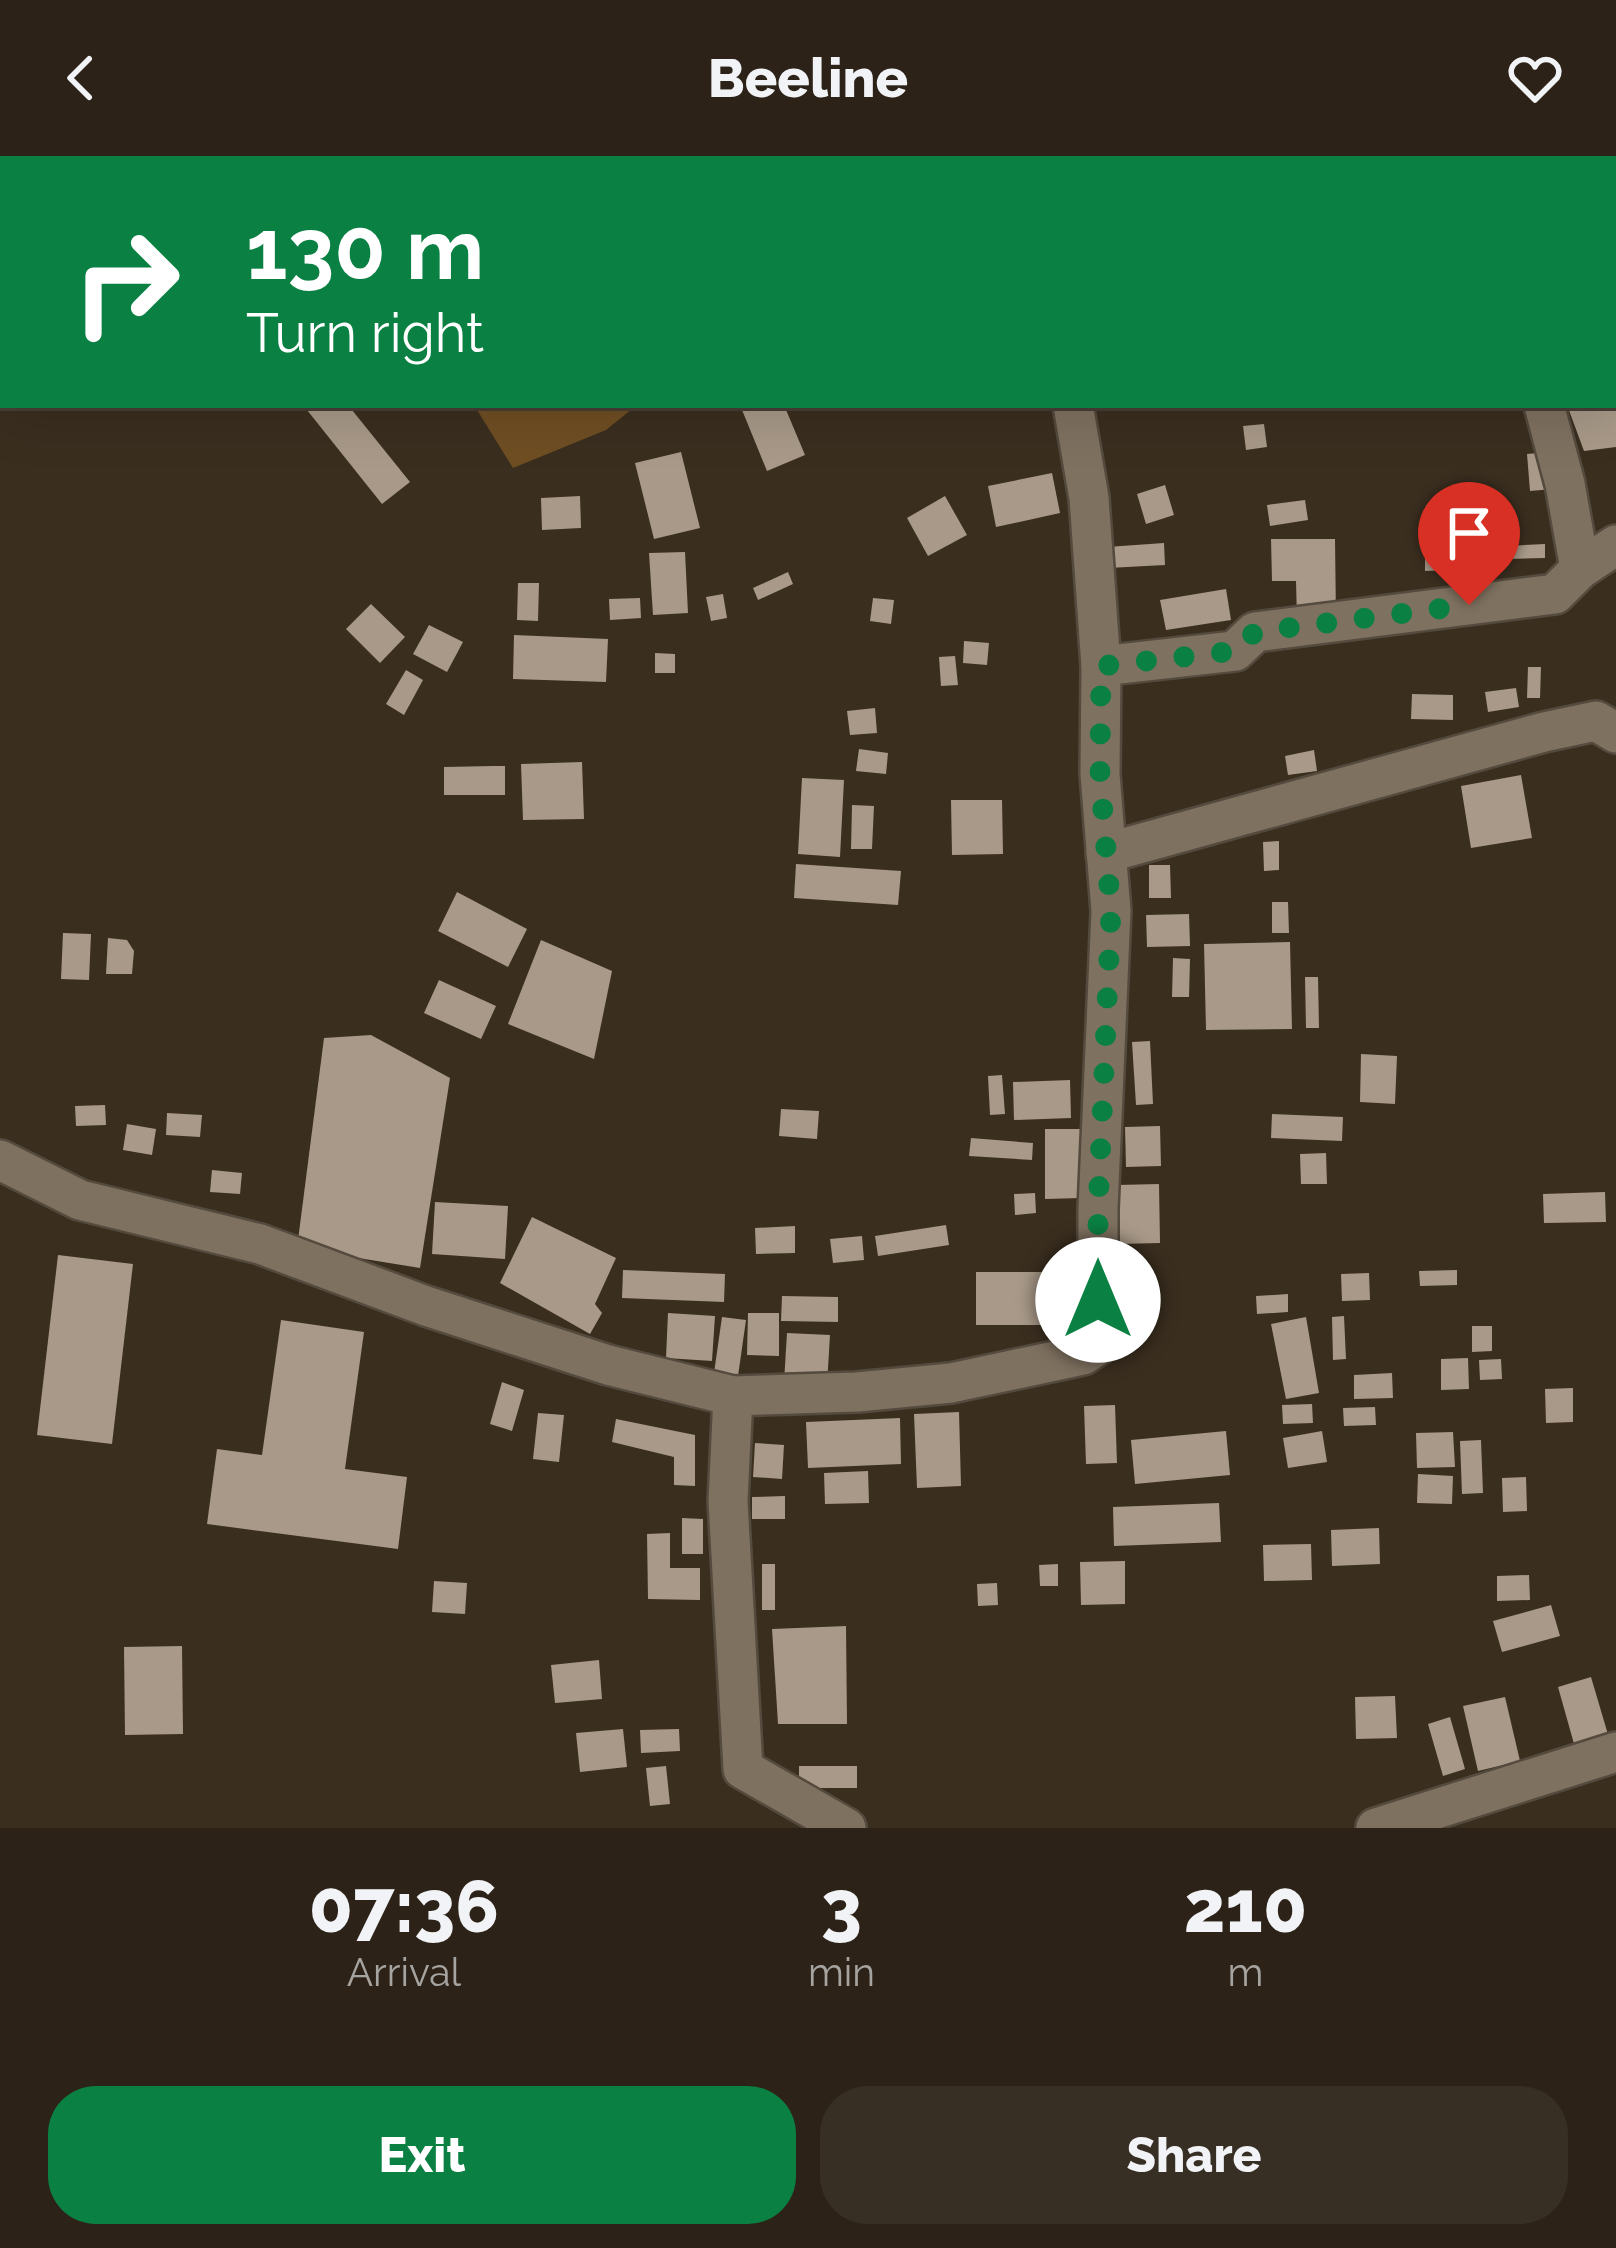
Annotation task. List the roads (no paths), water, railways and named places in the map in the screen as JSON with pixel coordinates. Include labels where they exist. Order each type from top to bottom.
[{"type":"street","points":[[0,1160],[80,1200],[260,1244],[426,1306],[608,1365],[733,1396],[951,1383],[1082,1355],[1098,1345],[1098,1209],[1111,911],[1100,774],[1101,666],[1089,498],[1074,408]]},
{"type":"street","points":[[1545,408],[1580,568]]},
{"type":"street","points":[[1101,666],[1235,651],[1255,632],[1555,594],[1580,568],[1616,545]]},
{"type":"street","points":[[1106,853],[1544,732],[1596,721],[1616,734]]},
{"type":"street","points":[[733,1396],[728,1501],[743,1769],[846,1828]]},
{"type":"street","points":[[1376,1828],[1616,1751]]}]
